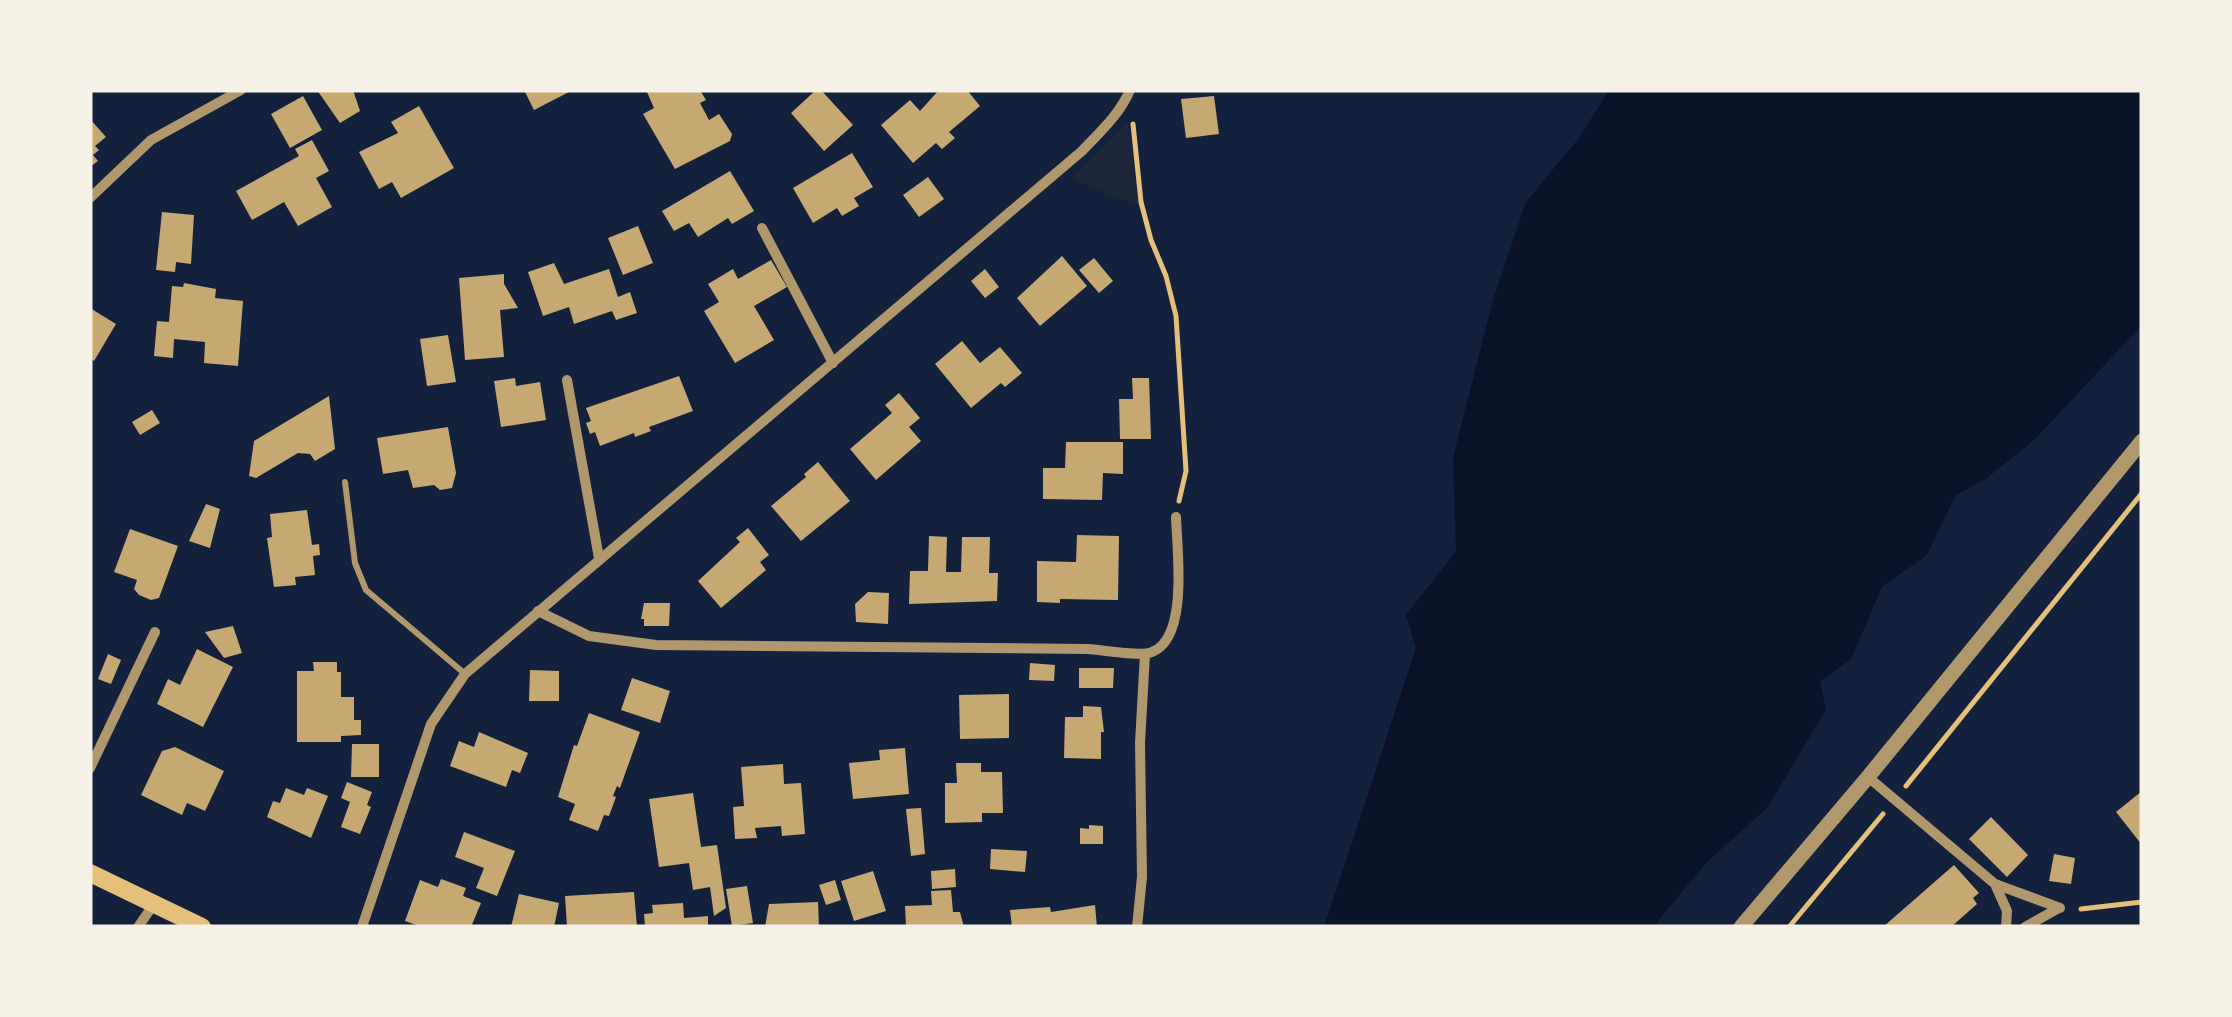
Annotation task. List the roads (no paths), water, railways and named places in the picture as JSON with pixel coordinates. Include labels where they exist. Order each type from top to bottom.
[{"type":"main road","points":[[90,873],[202,927]]},
{"type":"street","points":[[90,198],[151,140],[241,90]]},
{"type":"street","points":[[362,927],[431,724],[465,674],[1082,151],[1125,102],[1130,90]]},
{"type":"street","points":[[762,228],[832,363]]},
{"type":"street","points":[[567,380],[599,558]]},
{"type":"street","points":[[1741,927],[2142,440]]},
{"type":"street","points":[[538,611],[589,636],[656,646],[1088,649],[1145,654],[1155,652],[1174,628],[1178,573],[1176,517]]},
{"type":"street","points":[[90,768],[155,632]]},
{"type":"street","points":[[1137,927],[1142,876],[1140,743],[1145,654]]},
{"type":"street","points":[[1868,777],[1995,884],[2060,908],[2025,927]]},
{"type":"street","points":[[1995,884],[2008,911],[2006,927]]},
{"type":"street","points":[[138,927],[154,904]]},
{"type":"lane","points":[[345,482],[354,563],[366,590],[465,674]]}]
